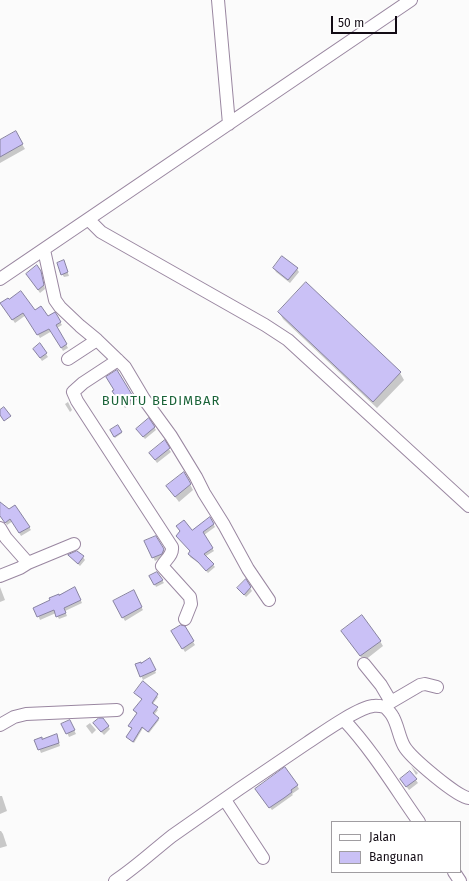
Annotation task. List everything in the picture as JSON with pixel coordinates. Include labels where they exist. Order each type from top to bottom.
[{"type":"street","points":[[218,0],[234,120]]},
{"type":"street","points":[[1,275],[44,250],[89,220],[411,0]]},
{"type":"street","points":[[89,220],[101,232],[265,324],[288,340],[469,506]]},
{"type":"street","points":[[44,250],[55,300],[64,312],[97,340],[125,368],[144,399],[171,436],[224,525],[248,569],[269,600]]},
{"type":"street","points":[[68,359],[97,340]]},
{"type":"street","points":[[118,360],[83,383],[73,392],[77,401],[172,547],[173,551],[162,566],[190,597],[191,604],[185,619]]},
{"type":"street","points":[[0,528],[6,538],[28,563]]},
{"type":"street","points":[[0,576],[74,544]]},
{"type":"street","points":[[364,664],[381,685],[405,748],[448,786],[460,795],[469,798]]},
{"type":"street","points":[[115,881],[132,876],[143,858],[270,767],[344,720],[373,706],[388,704],[420,685],[430,684],[437,687]]},
{"type":"street","points":[[0,725],[14,717],[26,714],[117,710]]},
{"type":"street","points":[[344,720],[381,766],[418,821]]},
{"type":"street","points":[[225,800],[263,858]]},
{"type":"building","points":[[16,131],[23,144],[0,157],[0,140]]},
{"type":"building","points":[[282,256],[298,268],[288,280],[273,268]]},
{"type":"building","points":[[64,260],[68,272],[61,275],[57,263]]},
{"type":"building","points":[[37,265],[41,271],[44,285],[38,290],[26,274]]},
{"type":"building","points":[[306,282],[401,372],[373,402],[278,312]]},
{"type":"building","points":[[21,291],[35,310],[41,306],[48,316],[55,312],[61,322],[56,325],[67,344],[61,348],[49,329],[37,335],[23,313],[12,320],[0,303]]},
{"type":"building","points":[[40,343],[47,353],[40,358],[33,349]]},
{"type":"building","points":[[117,370],[134,398],[122,406],[112,391],[114,390],[106,377]]},
{"type":"building","points":[[4,407],[11,416],[4,421],[0,415],[0,410]]},
{"type":"building","points":[[149,418],[155,427],[143,437],[136,429]]},
{"type":"building","points":[[118,425],[122,432],[114,437],[110,430]]},
{"type":"building","points":[[165,440],[170,448],[155,460],[149,453]]},
{"type":"building","points":[[184,472],[191,484],[175,497],[166,486]]},
{"type":"building","points":[[0,502],[9,509],[15,505],[30,527],[19,533],[10,519],[5,523],[0,516]]},
{"type":"building","points":[[210,517],[214,524],[203,532],[213,548],[204,554],[214,564],[206,571],[188,554],[190,551],[176,536],[180,531],[176,526],[184,520],[192,530]]},
{"type":"building","points":[[156,536],[164,549],[162,554],[152,558],[144,541]]},
{"type":"building","points":[[77,551],[84,556],[78,564],[68,555]]},
{"type":"building","points":[[157,572],[163,580],[154,585],[149,576]]},
{"type":"building","points":[[246,579],[251,587],[244,595],[237,588]]},
{"type":"building","points":[[75,587],[81,600],[64,608],[66,613],[56,617],[54,610],[37,617],[33,608],[50,600],[49,598]]},
{"type":"building","points":[[134,590],[142,607],[122,618],[113,601]]},
{"type":"building","points":[[362,615],[381,641],[360,656],[341,631]]},
{"type":"building","points":[[181,625],[185,626],[194,641],[182,649],[171,631]]},
{"type":"building","points":[[150,658],[156,670],[140,677],[135,664],[141,663]]},
{"type":"building","points":[[143,681],[158,694],[152,703],[158,707],[153,713],[159,718],[148,732],[142,727],[133,742],[126,737],[132,728],[128,726],[137,713],[133,710],[142,699],[134,693]]},
{"type":"building","points":[[99,718],[103,718],[109,726],[101,732],[93,723]]},
{"type":"building","points":[[70,720],[75,730],[66,734],[61,724]]},
{"type":"building","points":[[57,734],[59,743],[38,750],[34,740]]},
{"type":"building","points":[[285,767],[298,785],[291,790],[292,792],[269,808],[255,789]]},
{"type":"building","points":[[410,771],[417,779],[406,787],[400,779]]},
{"type":"district","name":"BUNTU BEDIMBAR","points":[[161,401]]}]
